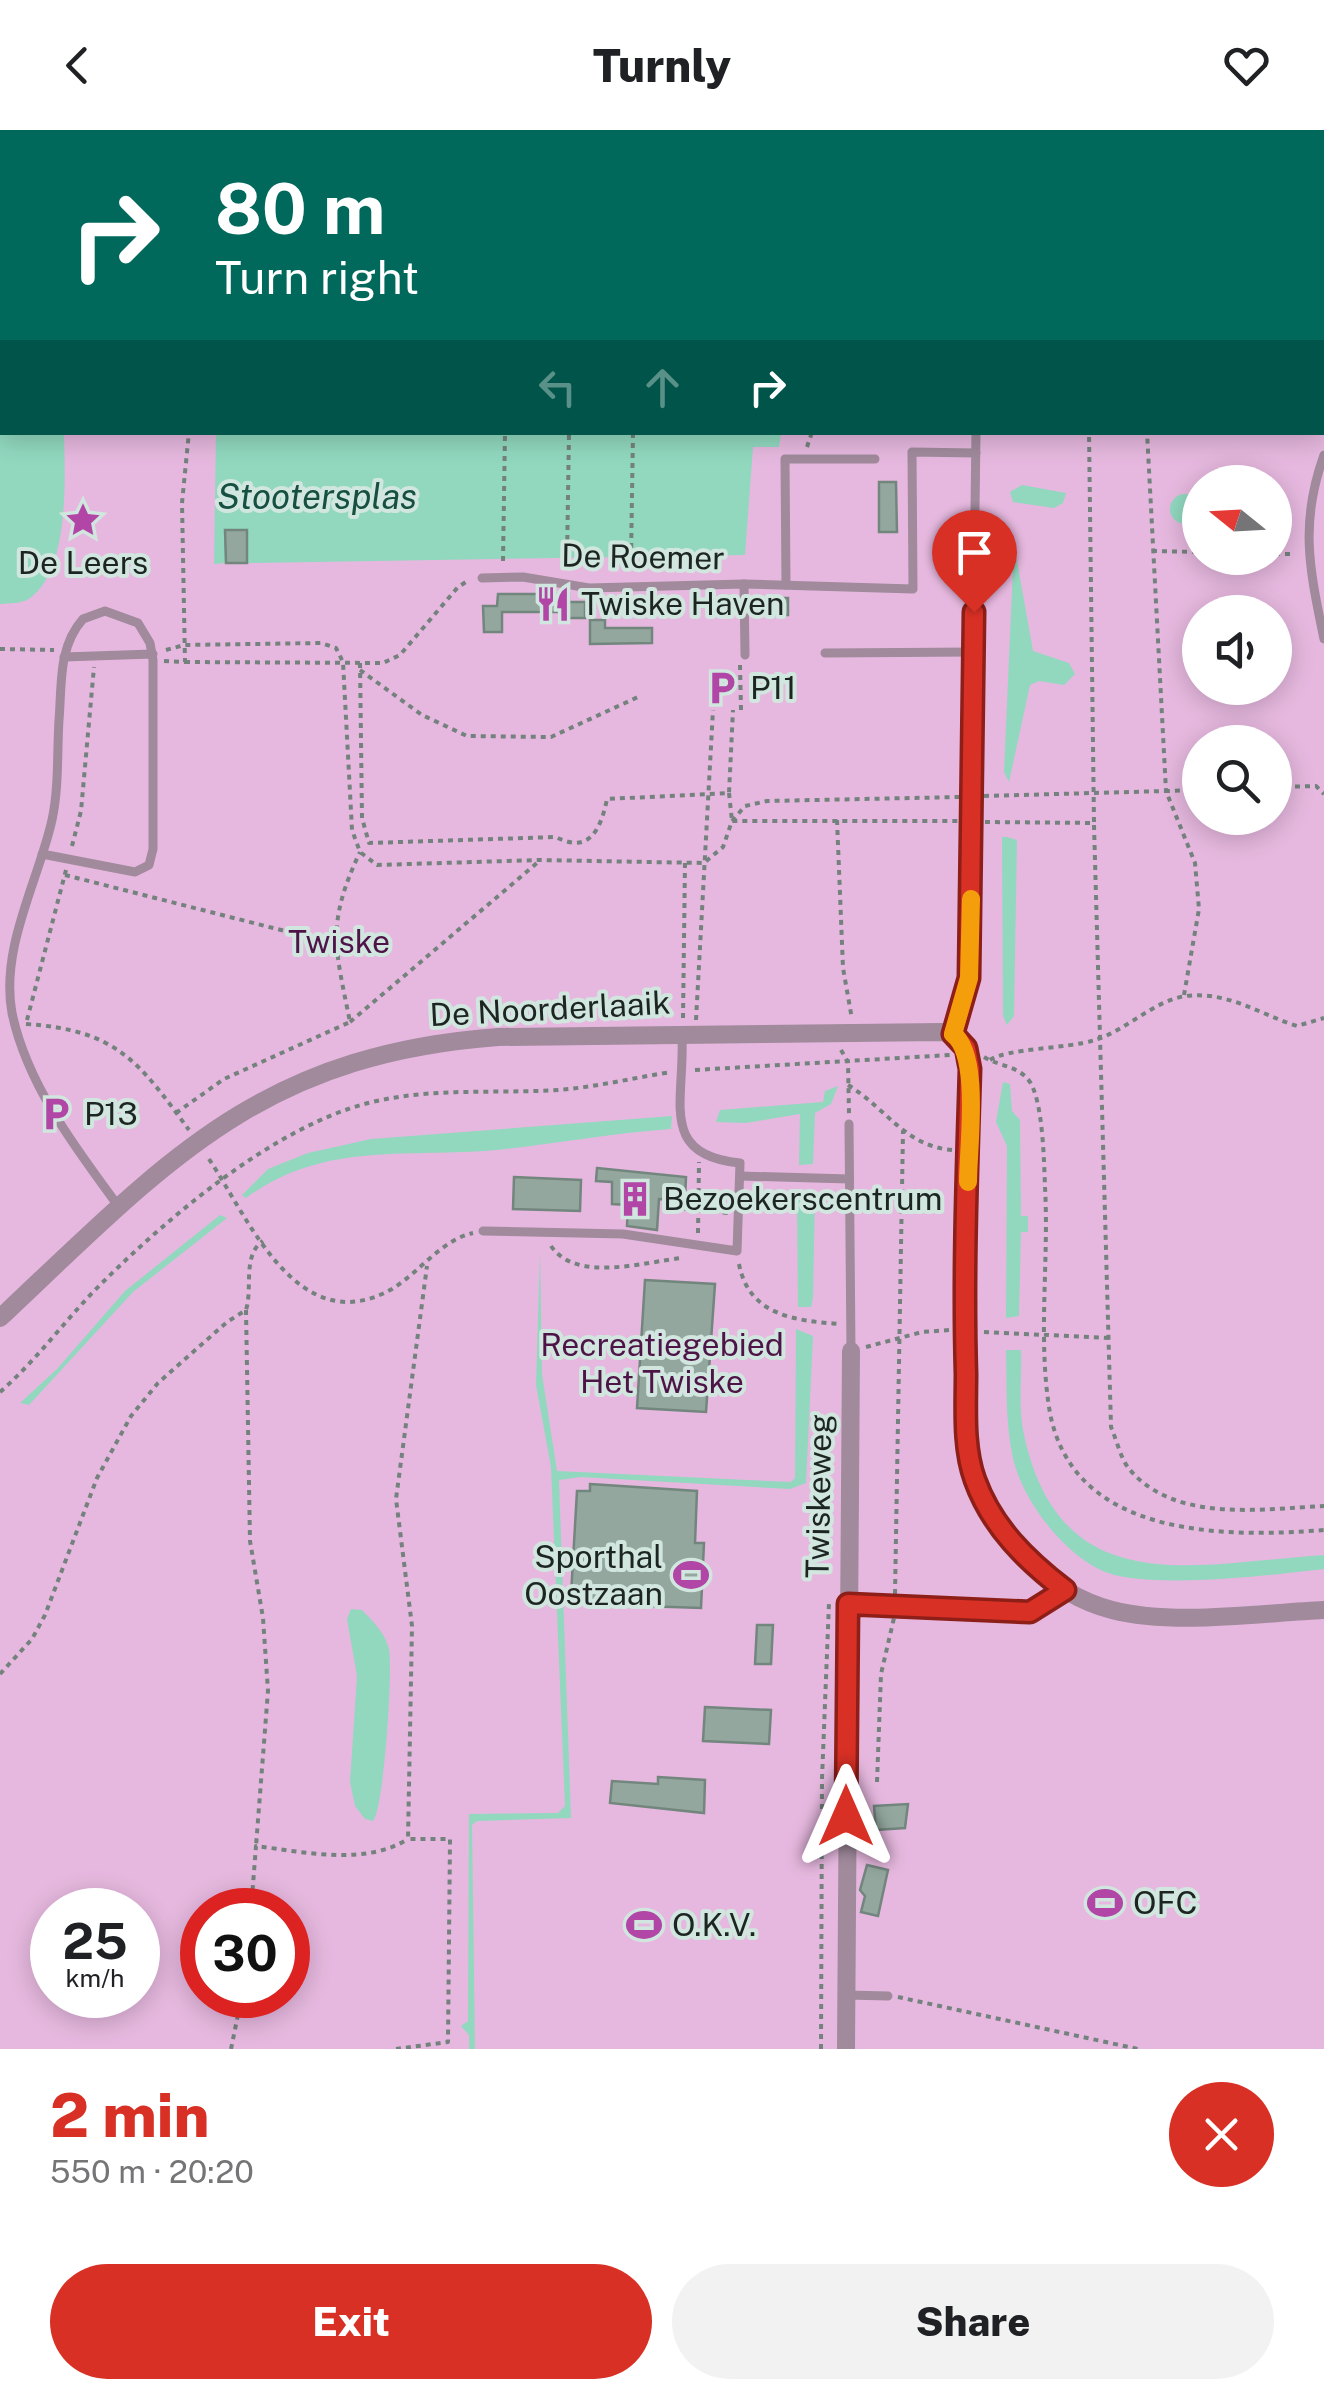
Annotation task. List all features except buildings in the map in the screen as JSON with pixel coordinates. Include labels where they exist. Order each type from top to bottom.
[{"type":"street","name":"De Noorderlaaik","points":[[0,1318],[162,1168],[250,1105],[364,1056],[482,1038],[928,1029],[953,1034]]},
{"type":"street","points":[[953,1034],[966,1048],[968,1057],[964,1331],[968,1451],[973,1476],[996,1524],[1019,1551],[1065,1590],[1095,1605],[1148,1616],[1324,1610]]},
{"type":"street","name":"Twiskeweg","points":[[846,2049],[838,1604],[851,1351]]},
{"type":"lane","points":[[953,1034],[969,978],[976,435]]},
{"type":"lane","name":"De Roemer","points":[[482,578],[523,577],[589,588],[744,584],[913,589],[912,452],[976,452]]},
{"type":"lane","points":[[1324,455],[1308,525],[1306,554],[1324,639]]},
{"type":"lane","points":[[786,585],[786,459],[874,459]]},
{"type":"lane","name":"De Roemer","points":[[742,655],[744,584]]},
{"type":"lane","points":[[42,854],[135,872],[149,865],[153,849],[153,657],[138,623],[104,611],[83,619],[64,654],[53,816],[42,854],[8,977],[13,1015],[71,1142],[119,1207]]},
{"type":"lane","points":[[825,653],[974,652]]},
{"type":"lane","points":[[64,654],[153,657]]},
{"type":"lane","points":[[483,1231],[590,1232],[699,1243],[737,1252],[740,1163],[699,1156],[690,1148],[683,1128],[683,1070],[689,1033]]},
{"type":"lane","name":"Twiskeweg","points":[[849,1124],[851,1351]]},
{"type":"lane","points":[[740,1176],[850,1179]]},
{"type":"lane","points":[[838,1604],[1030,1612],[1065,1590]]},
{"type":"lane","points":[[846,1995],[888,1996]]},
{"type":"path","points":[[185,662],[182,503],[189,435]]},
{"type":"path","points":[[503,561],[504,435]]},
{"type":"path","points":[[567,560],[569,435]]},
{"type":"path","points":[[631,558],[634,435]]},
{"type":"path","points":[[1088,435],[1097,794],[1094,823],[1112,1427],[1127,1468],[1153,1492],[1180,1503],[1244,1510],[1324,1506]]},
{"type":"path","points":[[1148,435],[1166,790],[1195,864],[1198,909],[1184,996]]},
{"type":"path","points":[[1152,551],[1182,552]]},
{"type":"path","points":[[153,657],[185,662],[384,663],[400,655],[458,587],[482,578]]},
{"type":"path","points":[[153,657],[184,644],[321,643],[336,648],[343,662],[350,812],[360,852],[377,865],[540,860],[704,863],[722,847],[732,821],[745,806],[767,801],[1182,790]]},
{"type":"path","points":[[0,649],[64,654]]},
{"type":"path","points":[[741,710],[742,655]]},
{"type":"path","points":[[95,656],[81,811],[21,1030],[65,1028],[114,1046],[143,1067],[176,1112],[224,1079],[350,1022],[540,860]]},
{"type":"path","points":[[360,662],[362,818],[369,843],[556,837],[576,845],[589,841],[601,826],[606,799],[729,793]]},
{"type":"path","points":[[360,670],[422,715],[467,736],[551,737],[638,698]]},
{"type":"path","points":[[689,1033],[714,710]]},
{"type":"path","points":[[732,821],[729,793],[733,710]]},
{"type":"path","points":[[1292,787],[1316,786],[1324,794]]},
{"type":"path","points":[[838,820],[843,968],[854,1030],[843,1051],[848,1062],[849,1124]]},
{"type":"path","points":[[732,821],[1094,823]]},
{"type":"path","points":[[350,1022],[334,943],[338,899],[360,852]]},
{"type":"path","points":[[685,862],[689,1033]]},
{"type":"path","points":[[65,875],[334,943]]},
{"type":"path","points":[[989,1061],[1003,1052],[1058,1050],[1100,1039],[1184,996],[1242,1001],[1297,1026],[1324,1018]]},
{"type":"path","points":[[0,1392],[28,1367],[104,1281],[224,1181],[275,1144],[366,1104],[456,1090],[560,1090],[683,1070],[917,1056],[968,1057],[1020,1071],[1033,1089],[1044,1154],[1045,1371],[1050,1412],[1059,1442],[1078,1471],[1112,1502],[1161,1524],[1221,1532],[1324,1530]]},
{"type":"path","points":[[848,1085],[879,1104],[903,1131],[932,1148],[968,1152]]},
{"type":"path","points":[[877,1782],[881,1674],[895,1605],[903,1131]]},
{"type":"path","points":[[540,1241],[551,1246],[560,1260],[584,1267],[689,1257],[699,1243],[699,1156]]},
{"type":"path","points":[[224,1181],[293,1284],[312,1295],[368,1299],[426,1266],[448,1242],[483,1231]]},
{"type":"path","points":[[663,1206],[739,1214]]},
{"type":"path","points":[[253,1888],[268,1692],[263,1618],[250,1541],[246,1310],[251,1296],[250,1259],[254,1247],[262,1241]]},
{"type":"path","points":[[737,1252],[751,1296],[767,1309],[805,1321],[850,1324]]},
{"type":"path","points":[[408,1839],[412,1626],[396,1499],[426,1266]]},
{"type":"path","points":[[0,1674],[32,1639],[45,1615],[98,1478],[131,1416],[158,1383],[246,1310]]},
{"type":"path","name":"Twiskeweg","points":[[821,2049],[822,1779],[838,1604]]},
{"type":"path","points":[[256,1846],[327,1854],[389,1850],[408,1839],[450,1839],[448,2042],[396,2049]]},
{"type":"path","points":[[888,1996],[1138,2049]]},
{"type":"path","points":[[231,2049],[237,2018]]},
{"type":"green space","name":"Twiske","points":[[0,435],[1324,435],[1324,2049],[0,2049]]},
{"type":"water","points":[[0,435],[64,435],[62,521],[52,566],[43,585],[30,598],[0,604]]},
{"type":"water","name":"Stootersplas","points":[[216,435],[781,435],[779,447],[753,447],[745,555],[247,563],[247,530],[226,530],[226,563],[214,564]]},
{"type":"water","points":[[1022,485],[1066,493],[1063,503],[1054,508],[1013,502],[1010,492]]},
{"type":"water","points":[[1182,494],[1182,524],[1174,520],[1170,509]]},
{"type":"water","points":[[1014,544],[1033,651],[1069,663],[1075,674],[1064,685],[1039,681],[1030,685],[1009,782],[1004,772]]},
{"type":"water","points":[[1002,837],[1017,840],[1014,1016],[1007,1025],[1003,1016]]},
{"type":"water","points":[[1003,1082],[1010,1084],[1012,1111],[1020,1120],[1021,1216],[1028,1216],[1028,1232],[1021,1232],[1019,1316],[1006,1318],[1007,1146],[996,1122]]},
{"type":"water","points":[[838,1086],[831,1104],[815,1113],[813,1164],[799,1165],[800,1114],[746,1123],[716,1122],[720,1110],[823,1102],[825,1091]]},
{"type":"water","points":[[672,1116],[671,1129],[496,1150],[336,1160],[275,1180],[246,1198],[242,1195],[268,1169],[308,1153],[371,1139]]},
{"type":"water","points":[[815,1193],[813,1298],[811,1307],[798,1307],[797,1194]]},
{"type":"water","points":[[220,1215],[227,1218],[133,1292],[29,1405],[20,1403],[57,1369],[125,1291]]},
{"type":"water","points":[[540,1251],[542,1374],[557,1471],[791,1482],[795,1478],[796,1329],[813,1336],[806,1483],[790,1489],[581,1477],[559,1480],[571,1818],[477,1821],[472,1825],[475,2049],[469,2049],[469,2035],[461,2026],[468,2021],[469,1814],[558,1813],[565,1806],[551,1467],[536,1385]]},
{"type":"water","points":[[1006,1350],[1021,1350],[1022,1425],[1042,1489],[1068,1526],[1100,1549],[1138,1561],[1181,1565],[1324,1555],[1324,1569],[1155,1580],[1108,1573],[1077,1555],[1048,1526],[1018,1474],[1009,1431]]},
{"type":"water","points":[[351,1609],[362,1610],[370,1618],[389,1649],[387,1738],[381,1792],[373,1821],[365,1819],[355,1806],[350,1782],[357,1676],[347,1619]]},
{"type":"slow traffic","points":[[968,1182],[970,1069],[966,1048],[953,1034],[967,994],[971,899]]},
{"type":"place","name":"De Leers","points":[[83,520]]},
{"type":"place","name":"Twiske Haven","points":[[553,604]]},
{"type":"place","name":"P11","points":[[722,688]]},
{"type":"place","name":"P13","points":[[56,1114]]},
{"type":"place","name":"Bezoekerscentrum","points":[[635,1199]]},
{"type":"place","name":"Sporthal Oostzaan","points":[[691,1575]]},
{"type":"place","name":"OFC","points":[[1105,1903]]},
{"type":"place","name":"O.K.V.","points":[[644,1925]]},
{"type":"route","points":[[846,1816],[848,1604],[1030,1612],[1044,1608],[1065,1590],[1019,1551],[996,1524],[973,1476],[968,1451],[964,1331],[970,1069],[966,1048],[953,1034],[969,978],[974,612]]},
{"type":"park label","name":"Recreatiegebied Het Twiske","points":[[662,1364]]}]
